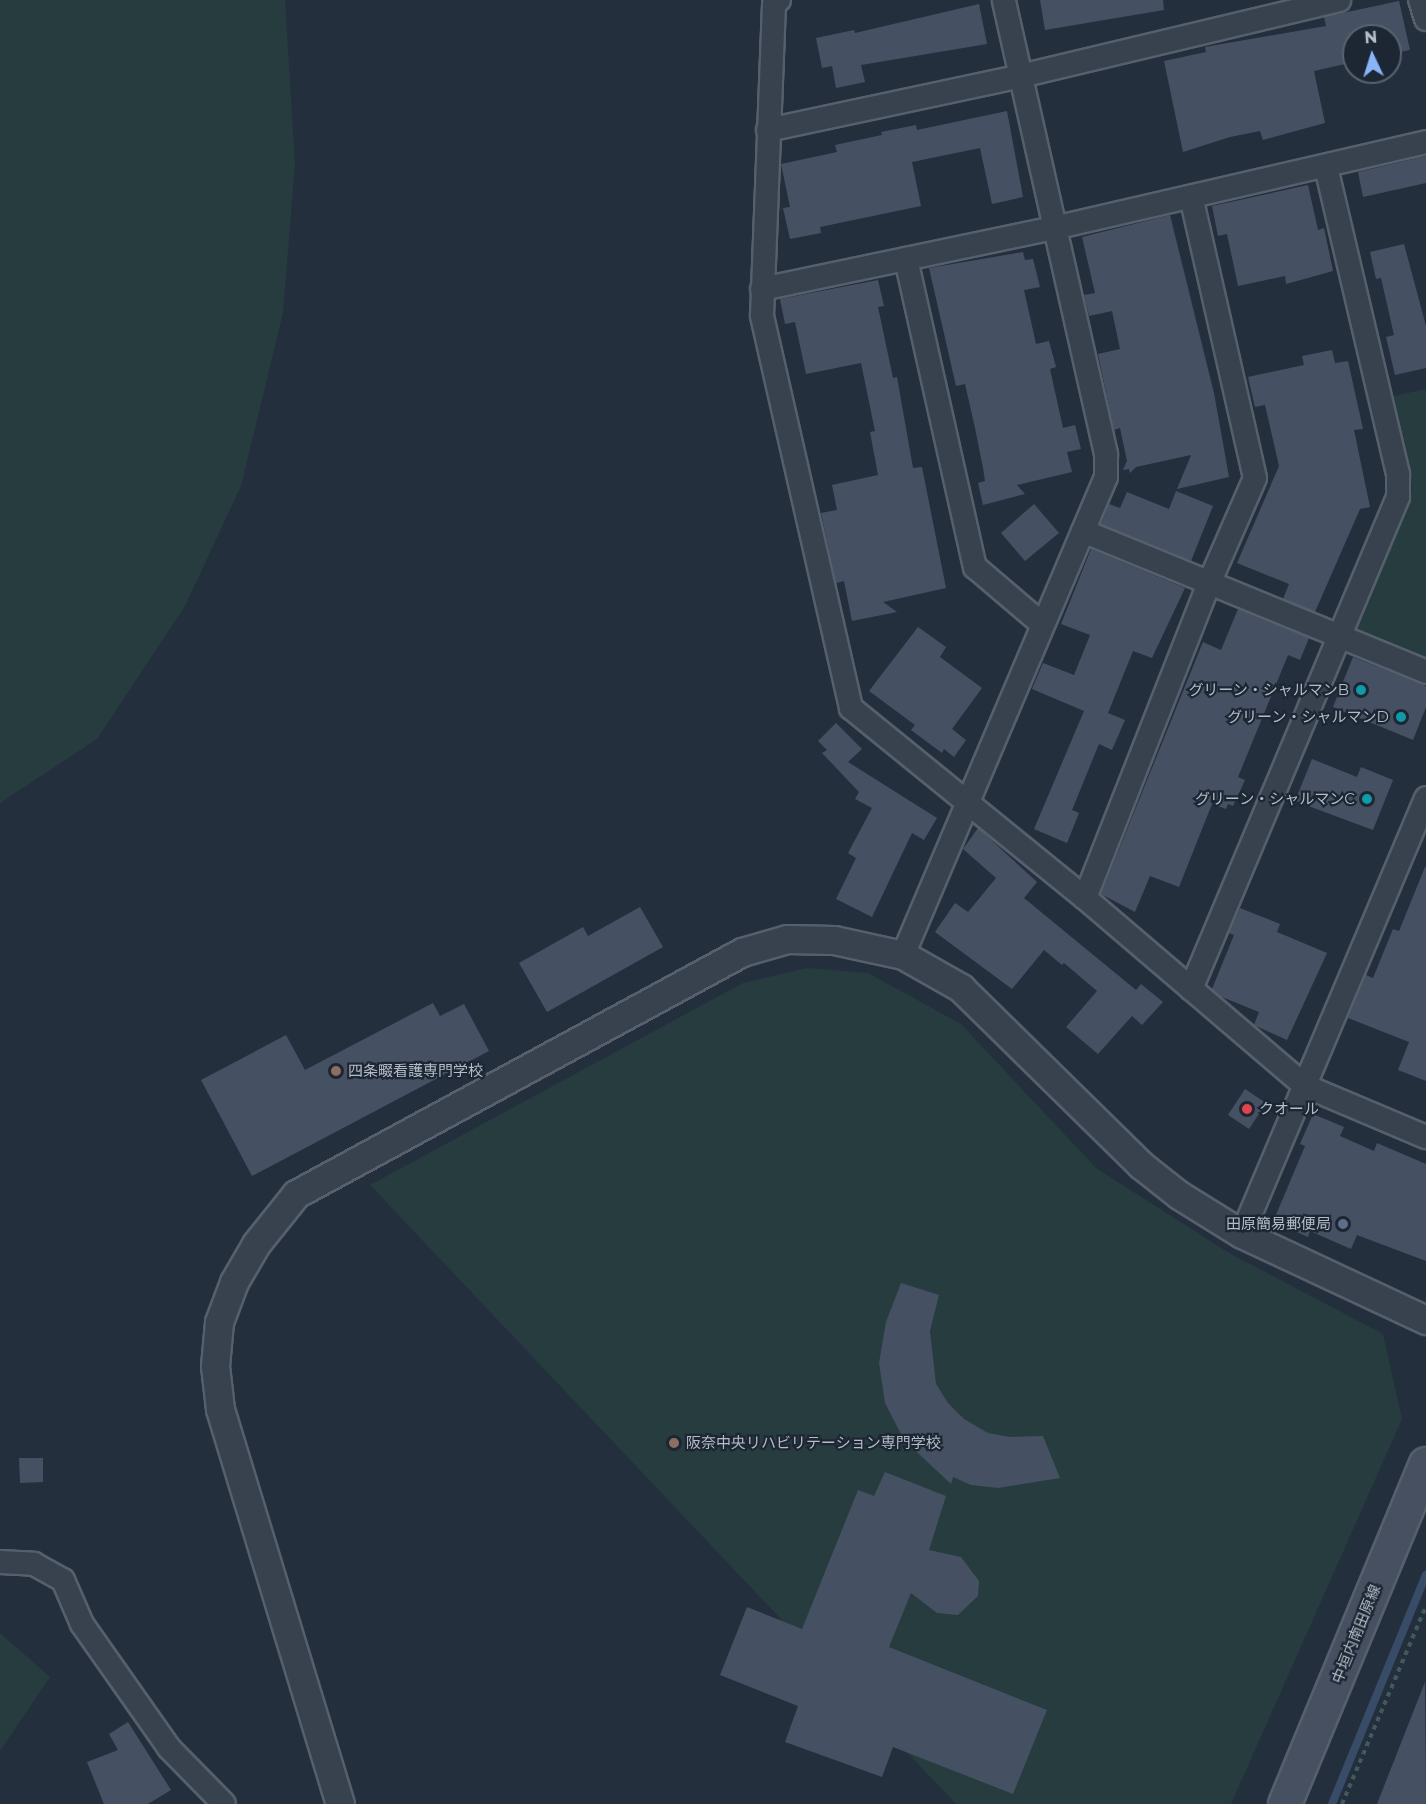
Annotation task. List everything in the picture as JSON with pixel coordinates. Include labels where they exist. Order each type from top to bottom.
[{"type":"main road","name":"中垣内南田原線","points":[[1285,1804],[1426,1464]]},
{"type":"street","points":[[779,0],[774,4],[762,316],[851,708],[1085,898],[1305,1086],[1426,1137]]},
{"type":"street","points":[[903,955],[965,802],[1106,477],[1106,454],[1004,0]]},
{"type":"street","points":[[768,130],[1021,76],[1339,0]]},
{"type":"street","points":[[1420,0],[1426,19]]},
{"type":"street","points":[[762,289],[1326,168],[1426,142]]},
{"type":"street","points":[[1191,989],[1391,520],[1398,497],[1398,474],[1326,168]]},
{"type":"street","points":[[1085,898],[1210,581],[1255,478],[1191,197]]},
{"type":"street","points":[[906,259],[975,567],[1042,624]]},
{"type":"street","points":[[1083,531],[1210,581],[1426,672]]},
{"type":"street","points":[[1242,1234],[1426,798]]},
{"type":"street","points":[[340,1804],[220,1409],[215,1366],[219,1322],[234,1282],[256,1244],[296,1194],[742,952],[787,939],[834,940],[903,955],[961,988],[1141,1165],[1179,1195],[1242,1234],[1426,1320]]},
{"type":"street","points":[[0,1562],[34,1564],[63,1580],[82,1624],[170,1748],[224,1804]]},
{"type":"path","points":[[1342,1804],[1426,1606]]},
{"type":"green space","points":[[0,0],[285,0],[295,164],[283,313],[241,486],[185,606],[97,739],[0,803]]},
{"type":"green space","points":[[1426,389],[1426,664],[1355,629],[1412,488],[1389,397]]},
{"type":"green space","points":[[807,968],[868,973],[961,1024],[1096,1168],[1229,1253],[1383,1334],[1402,1419],[1231,1804],[956,1804],[370,1185],[743,983]]},
{"type":"green space","points":[[0,1633],[50,1677],[0,1751]]},
{"type":"building","points":[[1040,0],[1163,0],[1164,10],[1045,30]]},
{"type":"building","points":[[1399,1],[1410,50],[1402,52],[1402,24],[1342,24],[1342,65],[1314,71],[1325,123],[1263,140],[1260,131],[1230,137],[1183,152],[1164,61],[1206,52],[1205,47],[1326,26],[1324,17]]},
{"type":"building","points":[[979,4],[987,44],[861,65],[865,82],[836,88],[832,66],[822,68],[816,38],[854,30],[855,33]]},
{"type":"building","points":[[1007,111],[1023,197],[992,204],[980,148],[912,162],[921,206],[820,227],[821,233],[790,239],[783,208],[790,207],[781,164],[837,152],[835,145],[882,135],[881,132],[916,125],[917,130]]},
{"type":"building","points":[[1426,156],[1426,183],[1363,197],[1358,172]]},
{"type":"building","points":[[1308,185],[1318,230],[1324,228],[1333,271],[1286,284],[1285,276],[1238,286],[1227,234],[1218,236],[1212,206]]},
{"type":"building","points":[[1170,215],[1214,393],[1229,477],[1177,489],[1191,455],[1136,467],[1130,473],[1129,469],[1123,470],[1127,461],[1120,428],[1114,430],[1098,354],[1120,349],[1112,311],[1089,316],[1084,295],[1095,293],[1082,237]]},
{"type":"building","points":[[1404,244],[1426,326],[1426,368],[1395,375],[1386,337],[1394,335],[1381,278],[1376,279],[1370,252]]},
{"type":"building","points":[[1023,252],[1025,260],[1033,259],[1040,287],[1024,290],[1036,344],[1049,341],[1056,367],[1050,369],[1063,428],[1075,425],[1081,449],[1067,452],[1072,472],[1017,485],[1025,494],[983,505],[978,483],[985,481],[965,384],[956,386],[929,268]]},
{"type":"building","points":[[878,280],[884,306],[878,307],[893,378],[897,377],[913,468],[922,467],[946,588],[883,602],[897,612],[852,621],[844,581],[836,583],[821,513],[837,510],[832,485],[878,475],[870,432],[875,431],[861,363],[806,374],[795,322],[785,324],[780,299]]},
{"type":"building","points":[[1332,350],[1335,363],[1348,361],[1363,429],[1354,430],[1370,507],[1360,509],[1315,612],[1283,599],[1289,584],[1237,563],[1279,466],[1265,405],[1255,407],[1248,377],[1304,365],[1302,356]]},
{"type":"building","points":[[1176,491],[1213,506],[1191,561],[1101,524],[1109,504],[1120,508],[1127,492],[1169,509]]},
{"type":"building","points":[[1034,504],[1059,533],[1025,561],[1001,533]]},
{"type":"building","points":[[1091,549],[1185,588],[1152,658],[1133,651],[1108,713],[1125,720],[1112,750],[1099,744],[1072,810],[1079,813],[1067,843],[1034,829],[1084,711],[1032,689],[1043,663],[1074,675],[1090,635],[1061,624]]},
{"type":"building","points":[[1238,609],[1309,638],[1300,660],[1288,655],[1238,777],[1245,780],[1233,806],[1228,804],[1226,809],[1212,804],[1179,887],[1150,876],[1135,912],[1101,894],[1203,642],[1221,650]]},
{"type":"building","points":[[918,627],[946,647],[940,657],[982,688],[952,729],[966,740],[954,757],[944,749],[942,753],[911,730],[915,725],[869,691]]},
{"type":"building","points":[[1353,657],[1426,686],[1426,707],[1413,740],[1333,707]]},
{"type":"building","points":[[836,723],[862,749],[848,762],[937,818],[924,840],[912,833],[872,917],[836,899],[856,858],[848,853],[872,808],[855,799],[859,792],[822,753],[827,750],[818,741]]},
{"type":"building","points":[[1312,759],[1357,777],[1361,767],[1393,780],[1373,830],[1295,801]]},
{"type":"building","points":[[978,828],[1037,882],[1024,898],[1136,990],[1141,984],[1163,1002],[1142,1025],[1132,1016],[1098,1054],[1066,1027],[1097,991],[1064,963],[1062,965],[1044,950],[1012,989],[935,932],[955,903],[968,912],[996,878],[963,849]]},
{"type":"building","points":[[1425,867],[1426,1081],[1398,1070],[1409,1042],[1348,1018],[1366,975],[1373,978],[1393,929],[1399,931]]},
{"type":"building","points":[[640,907],[663,947],[547,1012],[519,963],[583,927],[588,936]]},
{"type":"building","points":[[1240,908],[1280,924],[1277,932],[1327,953],[1287,1040],[1254,1025],[1259,1012],[1222,997],[1212,989],[1234,935],[1229,933]]},
{"type":"building","points":[[433,1003],[440,1016],[464,1004],[489,1051],[252,1176],[201,1080],[286,1035],[305,1070]]},
{"type":"building","name":"クオール","points":[[1245,1089],[1266,1103],[1249,1129],[1228,1115]]},
{"type":"building","points":[[1313,1114],[1344,1127],[1340,1136],[1374,1151],[1377,1143],[1426,1164],[1426,1261],[1357,1235],[1351,1249],[1310,1231],[1308,1237],[1273,1222],[1305,1146],[1300,1144]]},
{"type":"building","points":[[901,1283],[939,1295],[930,1331],[936,1384],[948,1403],[964,1419],[988,1433],[1010,1437],[1043,1436],[1060,1478],[998,1488],[971,1485],[953,1477],[951,1484],[904,1440],[885,1403],[879,1363],[886,1322]]},
{"type":"building","points":[[19,1458],[43,1458],[43,1482],[20,1483]]},
{"type":"building","points":[[885,1472],[946,1496],[929,1550],[961,1557],[979,1581],[978,1596],[958,1615],[937,1613],[911,1593],[889,1647],[1047,1710],[1013,1794],[893,1747],[882,1777],[785,1742],[798,1706],[720,1675],[747,1607],[802,1629],[858,1490],[874,1496]]},
{"type":"building","points":[[1425,1682],[1426,1804],[1377,1804]]},
{"type":"building","points":[[128,1722],[171,1790],[148,1804],[104,1804],[87,1762],[118,1750],[109,1734]]},
{"type":"waterway","points":[[1332,1804],[1426,1575]]},
{"type":"place","name":"グリーン・シャルマンB","points":[[1361,690]]},
{"type":"place","name":"グリーン・シャルマンD","points":[[1401,717]]},
{"type":"place","name":"グリーン・シャルマンC","points":[[1367,799]]},
{"type":"place","name":"四条畷看護専門学校","points":[[336,1071]]},
{"type":"place","name":"クオール","points":[[1247,1109]]},
{"type":"place","name":"田原簡易郵便局","points":[[1343,1224]]},
{"type":"place","name":"阪奈中央リハビリテーション専門学校","points":[[674,1443]]}]
